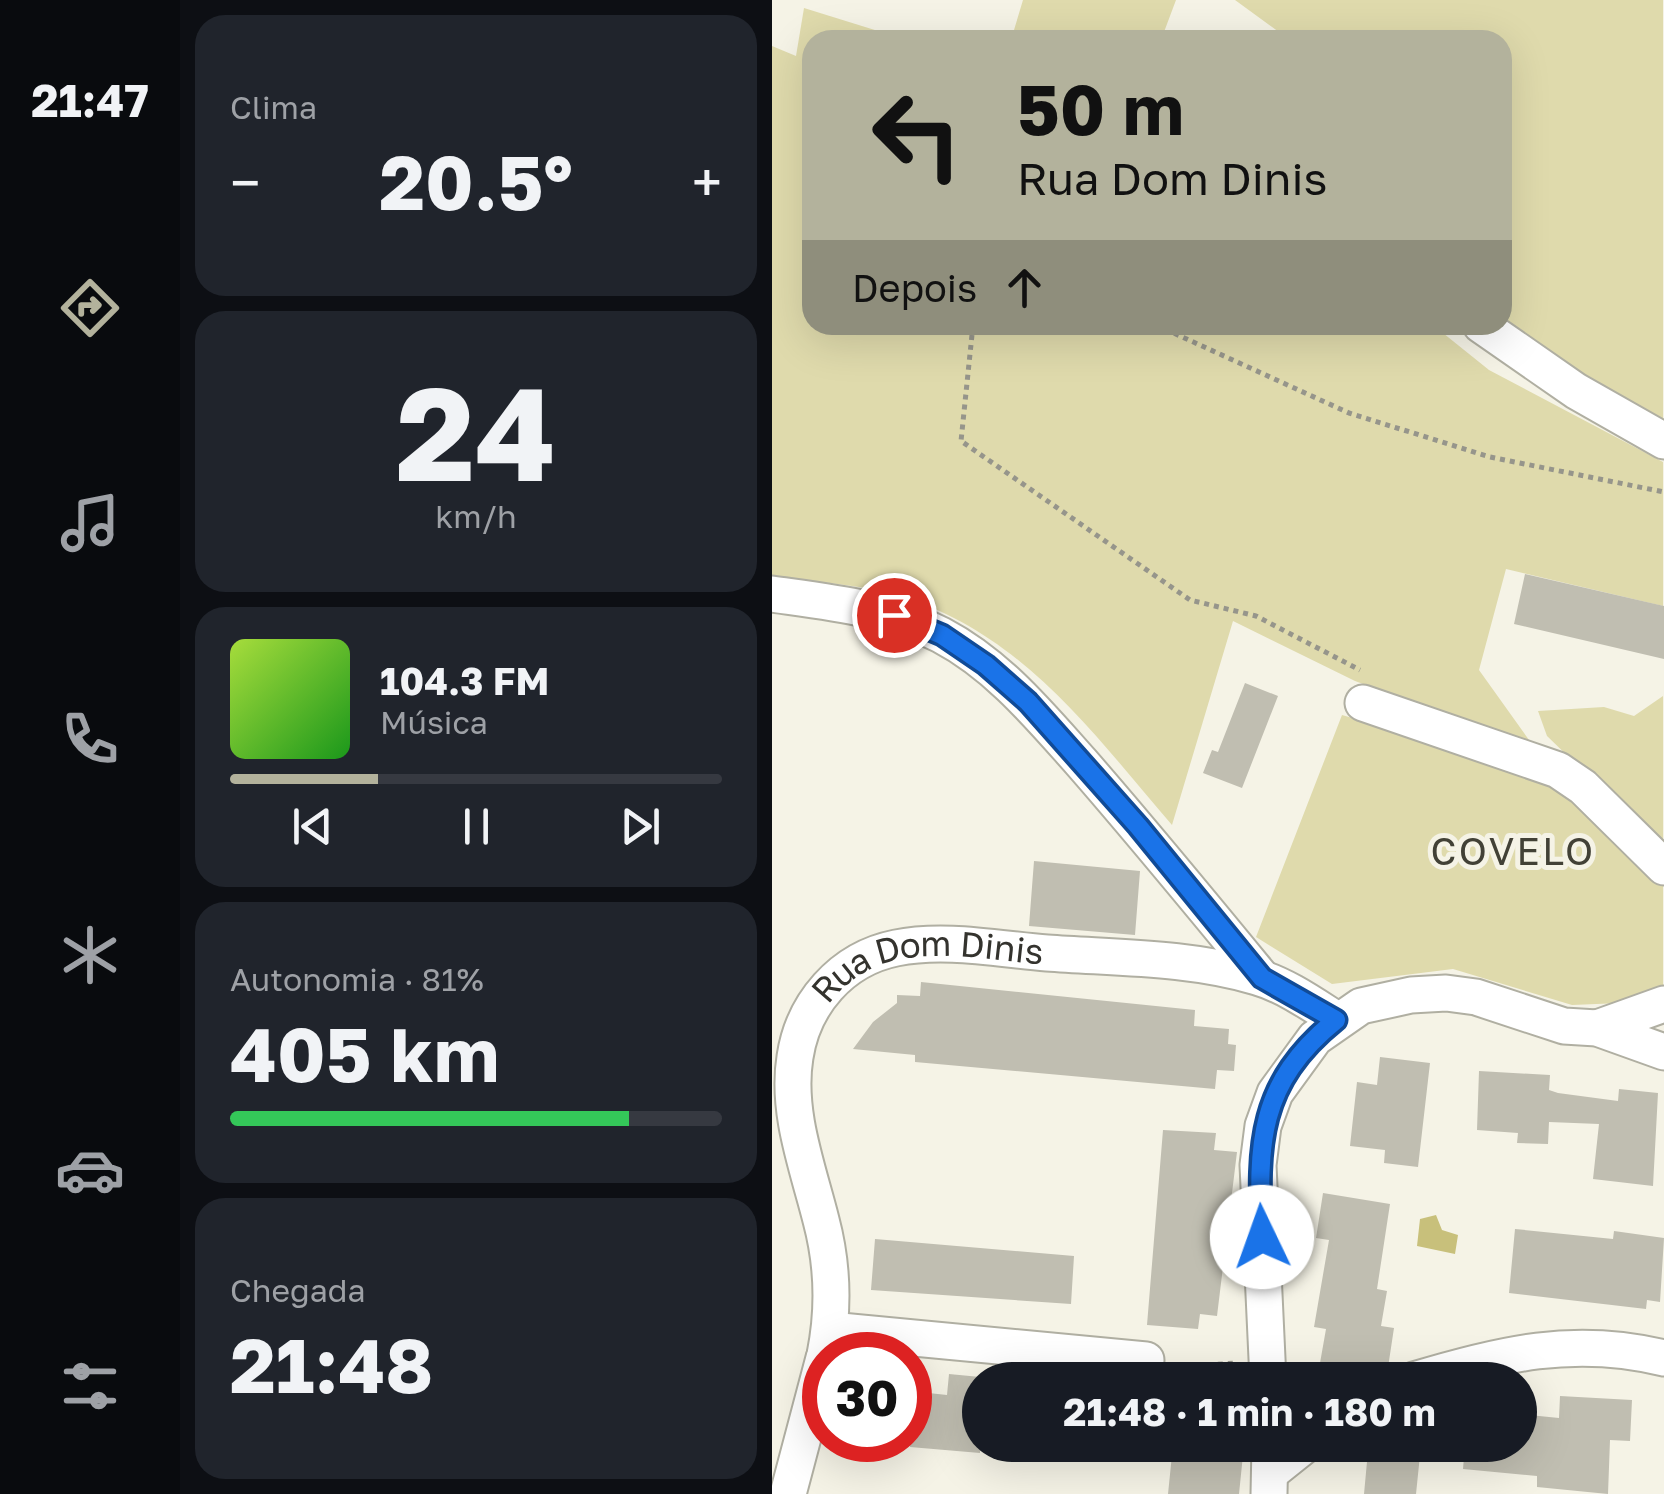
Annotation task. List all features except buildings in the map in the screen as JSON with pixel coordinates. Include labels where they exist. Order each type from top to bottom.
[{"type":"street","points":[[1495,335],[1576,392],[1664,441]]},
{"type":"street","points":[[772,594],[894,615],[942,635],[986,665],[1028,702],[1138,826],[1262,978]]},
{"type":"street","points":[[1378,708],[1558,770],[1583,788],[1664,866]]},
{"type":"street","name":"Rua Dom Dinis","points":[[827,1332],[829,1260],[793,1100],[794,1058],[803,1026],[833,980],[894,948],[940,944],[1187,964],[1262,978],[1336,1020]]},
{"type":"street","points":[[1268,1362],[1258,1164],[1263,1126],[1275,1093],[1296,1060],[1336,1020],[1386,999],[1446,994],[1476,997],[1564,1026],[1597,1028],[1664,1052]]},
{"type":"street","points":[[1597,1028],[1664,1004]]},
{"type":"street","points":[[1474,1362],[1500,1354],[1605,1349],[1664,1358]]},
{"type":"street","points":[[932,1351],[1146,1360]]},
{"type":"street","name":"Rua Dom Dinis","points":[[788,1494],[802,1441]]},
{"type":"path","points":[[972,335],[961,441],[1190,600],[1256,616],[1373,676],[1378,708]]},
{"type":"path","points":[[1179,335],[1367,418],[1490,458],[1664,492]]},
{"type":"path","points":[[1146,1360],[1153,1362]]},
{"type":"shaded area","points":[[1023,0],[1176,0],[1165,30],[1014,30]]},
{"type":"shaded area","points":[[1235,0],[1663,0],[1663,424],[1512,328],[1512,30],[1276,30]]},
{"type":"shaded area","points":[[804,8],[875,30],[802,30],[802,335],[1445,335],[1489,370],[1663,462],[1663,606],[1506,569],[1479,670],[1534,747],[1355,681],[1233,621],[1172,825],[1050,688],[979,632],[938,610],[893,594],[772,575],[772,46],[796,56]]},
{"type":"shaded area","points":[[1663,696],[1663,848],[1547,736],[1538,711],[1604,707],[1634,716]]},
{"type":"shaded area","points":[[1342,715],[1519,766],[1563,787],[1663,884],[1663,985],[1621,1003],[1572,1005],[1453,969],[1332,984],[1256,937]]},
{"type":"shaded area","points":[[1436,1215],[1442,1230],[1458,1235],[1455,1254],[1417,1246],[1420,1219]]},
{"type":"district","name":"COVELO","points":[[1513,852]]},
{"type":"route","points":[[894,615],[942,635],[986,665],[1028,702],[1138,826],[1262,978],[1336,1020],[1296,1060],[1275,1093],[1263,1126],[1258,1164],[1262,1237]]}]
